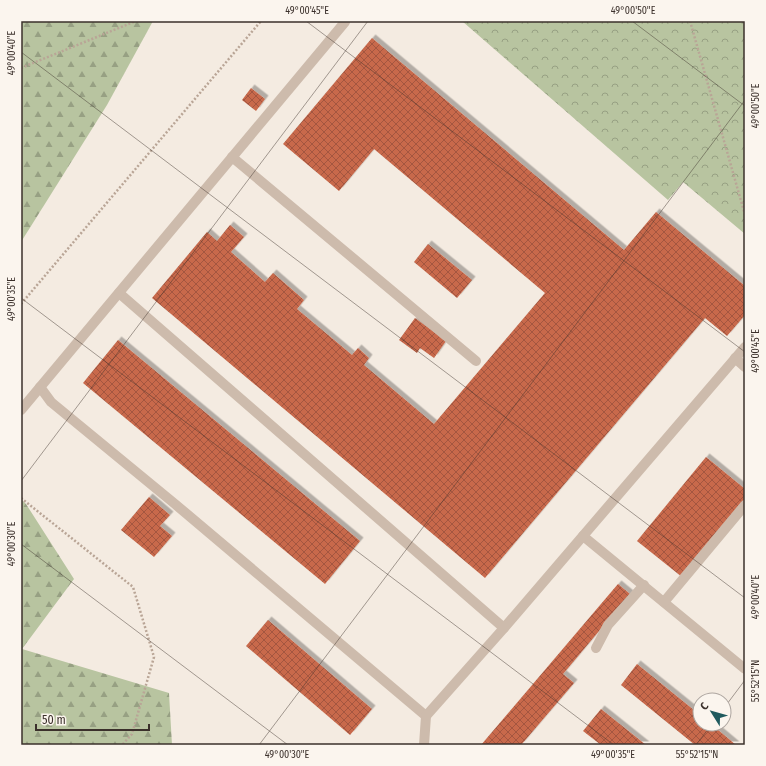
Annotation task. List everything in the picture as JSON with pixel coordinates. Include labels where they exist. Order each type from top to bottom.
[{"type":"lane","points":[[21,410],[345,22]]},
{"type":"lane","points":[[232,157],[476,361]]},
{"type":"lane","points":[[119,293],[504,628]]},
{"type":"lane","points":[[424,745],[426,716],[504,628],[745,347]]},
{"type":"lane","points":[[735,358],[745,367]]},
{"type":"lane","points":[[40,387],[52,402],[426,716]]},
{"type":"lane","points":[[664,602],[745,505]]},
{"type":"lane","points":[[583,536],[745,669]]},
{"type":"lane","points":[[596,648],[608,625],[644,585]]},
{"type":"path","points":[[21,68],[136,21]]},
{"type":"path","points":[[21,304],[261,21]]},
{"type":"path","points":[[690,21],[745,215]]},
{"type":"path","points":[[21,498],[133,587],[154,658],[132,734],[122,745]]},
{"type":"green space","points":[[21,21],[153,21],[107,105],[21,242]]},
{"type":"green space","points":[[462,21],[745,21],[745,234],[683,182],[668,200]]},
{"type":"green space","points":[[21,499],[26,504],[74,579],[22,649],[169,693],[172,745],[21,745]]},
{"type":"building","points":[[372,38],[624,250],[656,212],[745,286],[745,315],[727,336],[705,318],[485,578],[152,298],[207,232],[217,241],[230,225],[244,237],[231,252],[265,282],[273,273],[304,300],[297,309],[352,355],[358,348],[369,358],[364,365],[434,424],[545,293],[374,149],[339,191],[283,144]]},
{"type":"building","points":[[251,88],[265,99],[256,111],[242,100]]},
{"type":"building","points":[[428,244],[472,280],[457,298],[414,262]]},
{"type":"building","points":[[415,318],[446,341],[434,358],[420,348],[417,353],[399,340]]},
{"type":"building","points":[[118,340],[360,541],[325,584],[83,383]]},
{"type":"building","points":[[706,457],[745,489],[745,500],[682,577],[637,541]]},
{"type":"building","points":[[149,497],[170,515],[160,526],[172,536],[154,557],[121,530]]},
{"type":"building","points":[[618,584],[630,594],[563,674],[574,683],[521,745],[481,745]]},
{"type":"building","points":[[268,620],[372,709],[350,735],[246,646]]},
{"type":"building","points":[[637,664],[692,709],[692,732],[721,732],[736,745],[695,745],[621,685]]},
{"type":"building","points":[[601,709],[646,745],[601,745],[583,731]]}]
